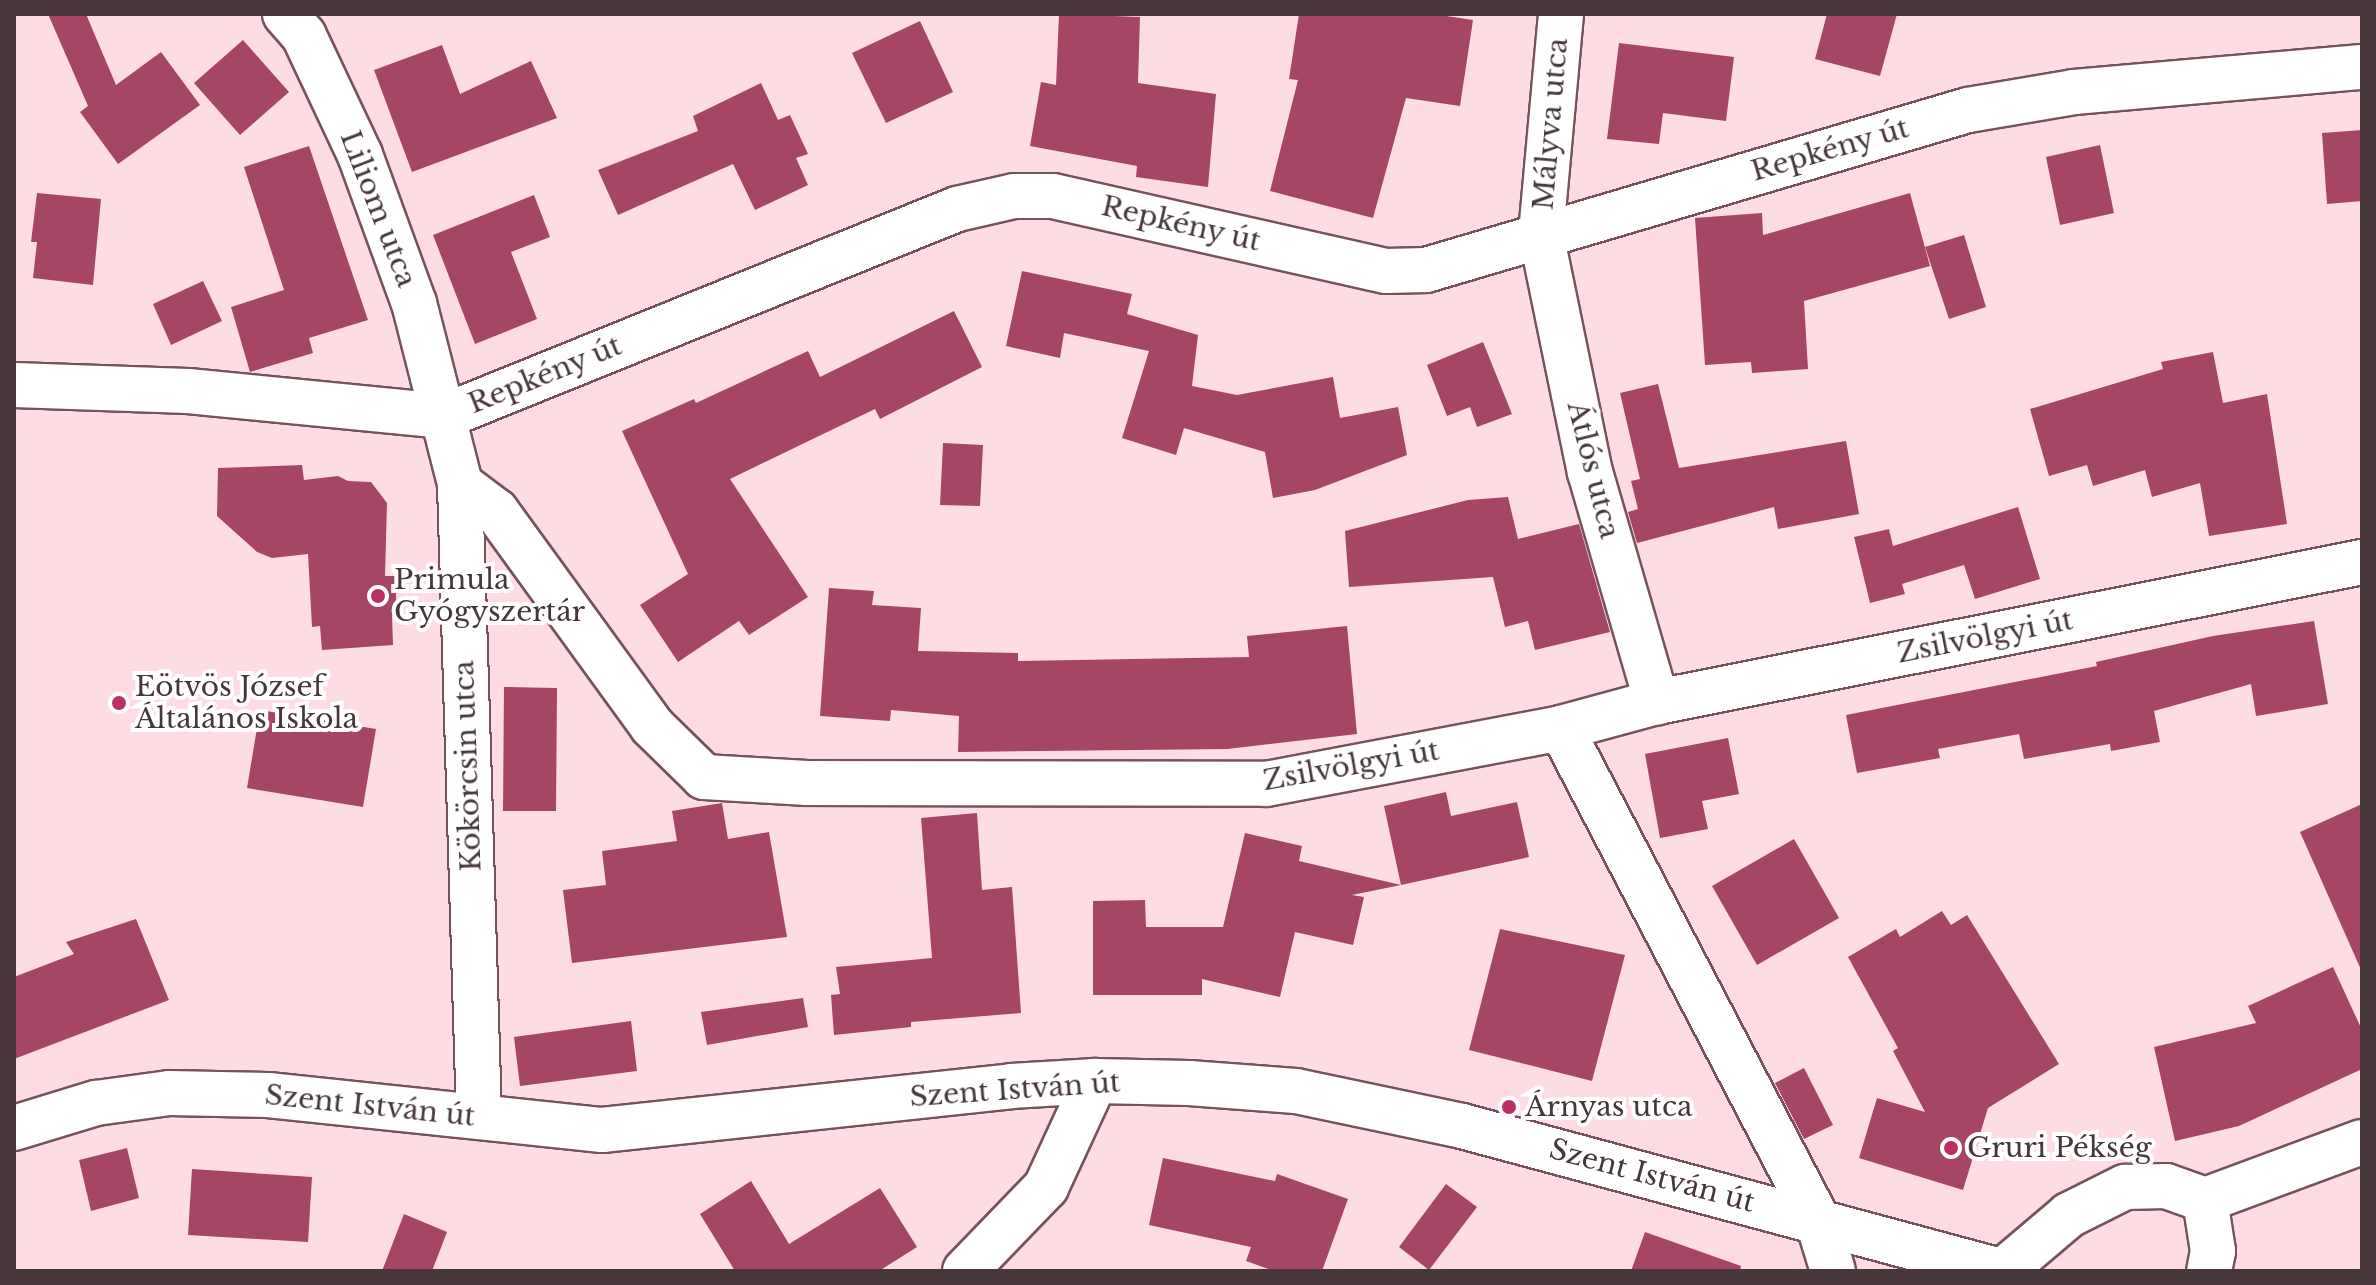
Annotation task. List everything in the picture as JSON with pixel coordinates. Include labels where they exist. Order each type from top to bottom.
[{"type":"street","name":"Liliom utca","points":[[285,14],[304,36],[360,155],[414,303],[445,416]]},
{"type":"street","name":"Mályva utca","points":[[1541,234],[1561,14]]},
{"type":"street","name":"Repkény út","points":[[14,385],[188,391],[445,416],[957,209],[1014,196],[1053,196],[1386,271],[1426,270],[1968,110],[2022,98],[2362,67]]},
{"type":"street","name":"Átlós utca","points":[[1541,234],[1590,472],[1657,702]]},
{"type":"street","name":"Kökörcsin utca","points":[[445,416],[460,484],[479,1117]]},
{"type":"street","name":"Zsilvölgyi út","points":[[460,484],[496,511],[652,726],[704,777],[807,783],[1266,784],[1561,728],[1657,702],[2362,562]]},
{"type":"street","points":[[1561,728],[1817,1219],[1833,1271]]},
{"type":"street","points":[[965,1271],[1046,1187],[1095,1081]]},
{"type":"street","name":"Szent István út","points":[[14,1128],[96,1103],[169,1093],[268,1095],[602,1130],[1011,1086],[1095,1081],[1189,1083],[1296,1091],[1462,1126],[2002,1271]]},
{"type":"street","points":[[2002,1271],[2069,1215],[2125,1187],[2166,1186],[2205,1200],[2362,1142]]},
{"type":"street","points":[[2205,1200],[2213,1251],[2209,1271]]},
{"type":"building","points":[[48,14],[86,14],[116,85],[161,52],[200,105],[118,164],[80,112],[88,106]]},
{"type":"building","points":[[1059,14],[1140,17],[1138,83],[1216,94],[1208,187],[1136,177],[1137,166],[1030,146],[1041,82],[1056,85]]},
{"type":"building","points":[[1299,14],[1433,14],[1473,20],[1460,106],[1406,98],[1373,218],[1270,191],[1298,80],[1289,79]]},
{"type":"building","points":[[1827,14],[1897,14],[1880,76],[1815,59]]},
{"type":"building","points":[[920,21],[953,92],[886,123],[852,53]]},
{"type":"building","points":[[243,40],[289,92],[240,135],[194,83]]},
{"type":"building","points":[[1619,43],[1734,57],[1726,121],[1663,113],[1659,144],[1607,139]]},
{"type":"building","points":[[442,45],[460,94],[531,61],[557,118],[412,172],[374,70]]},
{"type":"building","points":[[761,83],[778,120],[790,115],[808,154],[796,158],[808,185],[755,210],[733,164],[618,215],[598,170],[698,131],[693,116]]},
{"type":"building","points":[[2362,130],[2362,201],[2327,204],[2322,133]]},
{"type":"building","points":[[2100,145],[2114,213],[2060,225],[2046,157]]},
{"type":"building","points":[[309,146],[368,320],[309,338],[313,353],[250,372],[231,307],[284,290],[244,167]]},
{"type":"building","points":[[37,193],[101,199],[93,285],[33,278],[37,242],[31,242]]},
{"type":"building","points":[[1910,193],[1930,266],[1804,301],[1808,369],[1752,373],[1751,362],[1705,365],[1695,218],[1762,213],[1763,235]]},
{"type":"building","points":[[534,195],[550,237],[511,252],[537,319],[475,344],[433,235]]},
{"type":"building","points":[[1964,235],[1986,307],[1949,319],[1925,247]]},
{"type":"building","points":[[1022,271],[1132,294],[1127,314],[1198,335],[1192,386],[1237,395],[1333,377],[1340,418],[1398,407],[1407,455],[1315,490],[1273,498],[1265,452],[1184,428],[1176,455],[1122,438],[1149,351],[1064,333],[1060,358],[1006,346]]},
{"type":"building","points":[[203,281],[222,321],[171,345],[153,304]]},
{"type":"building","points":[[954,311],[982,367],[880,419],[875,409],[730,479],[808,597],[749,635],[739,621],[678,662],[640,605],[688,574],[622,431],[694,399],[696,403],[808,351],[820,377]]},
{"type":"building","points":[[1483,342],[1512,414],[1477,427],[1470,407],[1447,416],[1427,365]]},
{"type":"building","points":[[2213,352],[2223,403],[2267,394],[2287,524],[2209,536],[2200,483],[2152,497],[2145,470],[2093,486],[2087,465],[2049,476],[2030,409],[2163,369],[2161,362]]},
{"type":"building","points":[[1658,384],[1679,468],[1846,441],[1859,514],[1778,529],[1774,507],[1637,543],[1628,512],[1638,509],[1631,481],[1640,479],[1620,393]]},
{"type":"building","points":[[943,443],[983,445],[980,506],[940,505]]},
{"type":"building","points":[[302,465],[304,480],[338,476],[348,481],[371,482],[387,503],[385,576],[395,576],[397,616],[392,616],[393,645],[322,650],[320,626],[312,627],[308,554],[272,558],[257,552],[217,516],[218,468]]},
{"type":"building","points":[[1508,497],[1518,539],[1579,524],[1610,632],[1535,650],[1528,621],[1505,627],[1493,577],[1349,587],[1345,531],[1468,500]]},
{"type":"building","points":[[2018,507],[2040,579],[1975,599],[1964,565],[1902,584],[1905,594],[1870,603],[1854,537],[1889,529],[1893,546]]},
{"type":"building","points":[[829,588],[874,591],[872,605],[921,608],[918,651],[1018,653],[1018,661],[1249,657],[1247,636],[1347,626],[1357,734],[1227,749],[958,752],[959,716],[891,710],[890,721],[820,716]]},
{"type":"building","points":[[2314,621],[2328,704],[2256,716],[2251,684],[2154,711],[2160,742],[2111,751],[2110,744],[2024,759],[2019,734],[1938,749],[1940,758],[1857,773],[1846,715],[2097,666],[2096,662],[2213,636]]},
{"type":"building","points":[[504,687],[557,688],[556,811],[503,811]]},
{"type":"building","points":[[260,710],[376,729],[363,807],[247,788]]},
{"type":"building","points":[[1728,738],[1739,794],[1702,801],[1708,829],[1660,838],[1645,754]]},
{"type":"building","points":[[1446,792],[1451,816],[1517,802],[1529,857],[1401,885],[1384,806]]},
{"type":"building","points":[[722,803],[728,839],[769,832],[787,937],[572,963],[563,890],[606,885],[602,851],[677,841],[672,811]]},
{"type":"building","points":[[2362,804],[2362,972],[2300,832]]},
{"type":"building","points":[[977,813],[982,890],[1012,887],[1021,1013],[911,1022],[911,1027],[834,1035],[831,995],[840,994],[836,967],[932,958],[921,818]]},
{"type":"building","points":[[1245,833],[1302,846],[1299,861],[1401,885],[1352,895],[1364,897],[1353,945],[1295,932],[1280,997],[1202,979],[1202,995],[1093,995],[1093,901],[1145,900],[1146,927],[1223,927]]},
{"type":"building","points":[[1794,839],[1839,918],[1757,965],[1712,886]]},
{"type":"building","points":[[1942,911],[1951,925],[1967,915],[2059,1064],[1988,1108],[1963,1190],[1859,1158],[1877,1098],[1925,1112],[1893,1051],[1898,1048],[1848,957],[1896,929],[1900,937]]},
{"type":"building","points":[[136,919],[169,1000],[14,1059],[14,977],[74,954],[66,942]]},
{"type":"building","points":[[1500,929],[1625,955],[1592,1081],[1469,1050]]},
{"type":"building","points":[[2333,967],[2362,1030],[2362,1069],[2239,1126],[2175,1141],[2154,1047],[2256,1023],[2248,1006]]},
{"type":"building","points":[[803,998],[808,1027],[707,1045],[701,1012]]},
{"type":"building","points":[[631,1021],[637,1071],[520,1086],[514,1037]]},
{"type":"building","points":[[1804,1068],[1833,1125],[1804,1139],[1775,1083]]},
{"type":"building","points":[[127,1148],[139,1198],[91,1211],[79,1160]]},
{"type":"building","points":[[1163,1158],[1275,1181],[1277,1174],[1348,1199],[1322,1271],[1274,1271],[1246,1261],[1251,1247],[1149,1225]]},
{"type":"building","points":[[192,1169],[312,1177],[308,1242],[188,1235]]},
{"type":"building","points":[[751,1181],[789,1244],[880,1188],[917,1247],[879,1271],[735,1271],[700,1214]]},
{"type":"building","points":[[1446,1184],[1477,1207],[1429,1270],[1399,1247]]},
{"type":"building","points":[[404,1214],[447,1232],[432,1271],[382,1271]]},
{"type":"building","points":[[1645,1232],[1741,1266],[1740,1271],[1631,1271]]},
{"type":"place","name":"Primula Gyógyszertár","points":[[378,596]]},
{"type":"place","name":"Eötvös József Általános Iskola","points":[[119,703]]},
{"type":"place","name":"Árnyas utca","points":[[1509,1107]]},
{"type":"place","name":"Gruri Pékség","points":[[1951,1148]]}]
